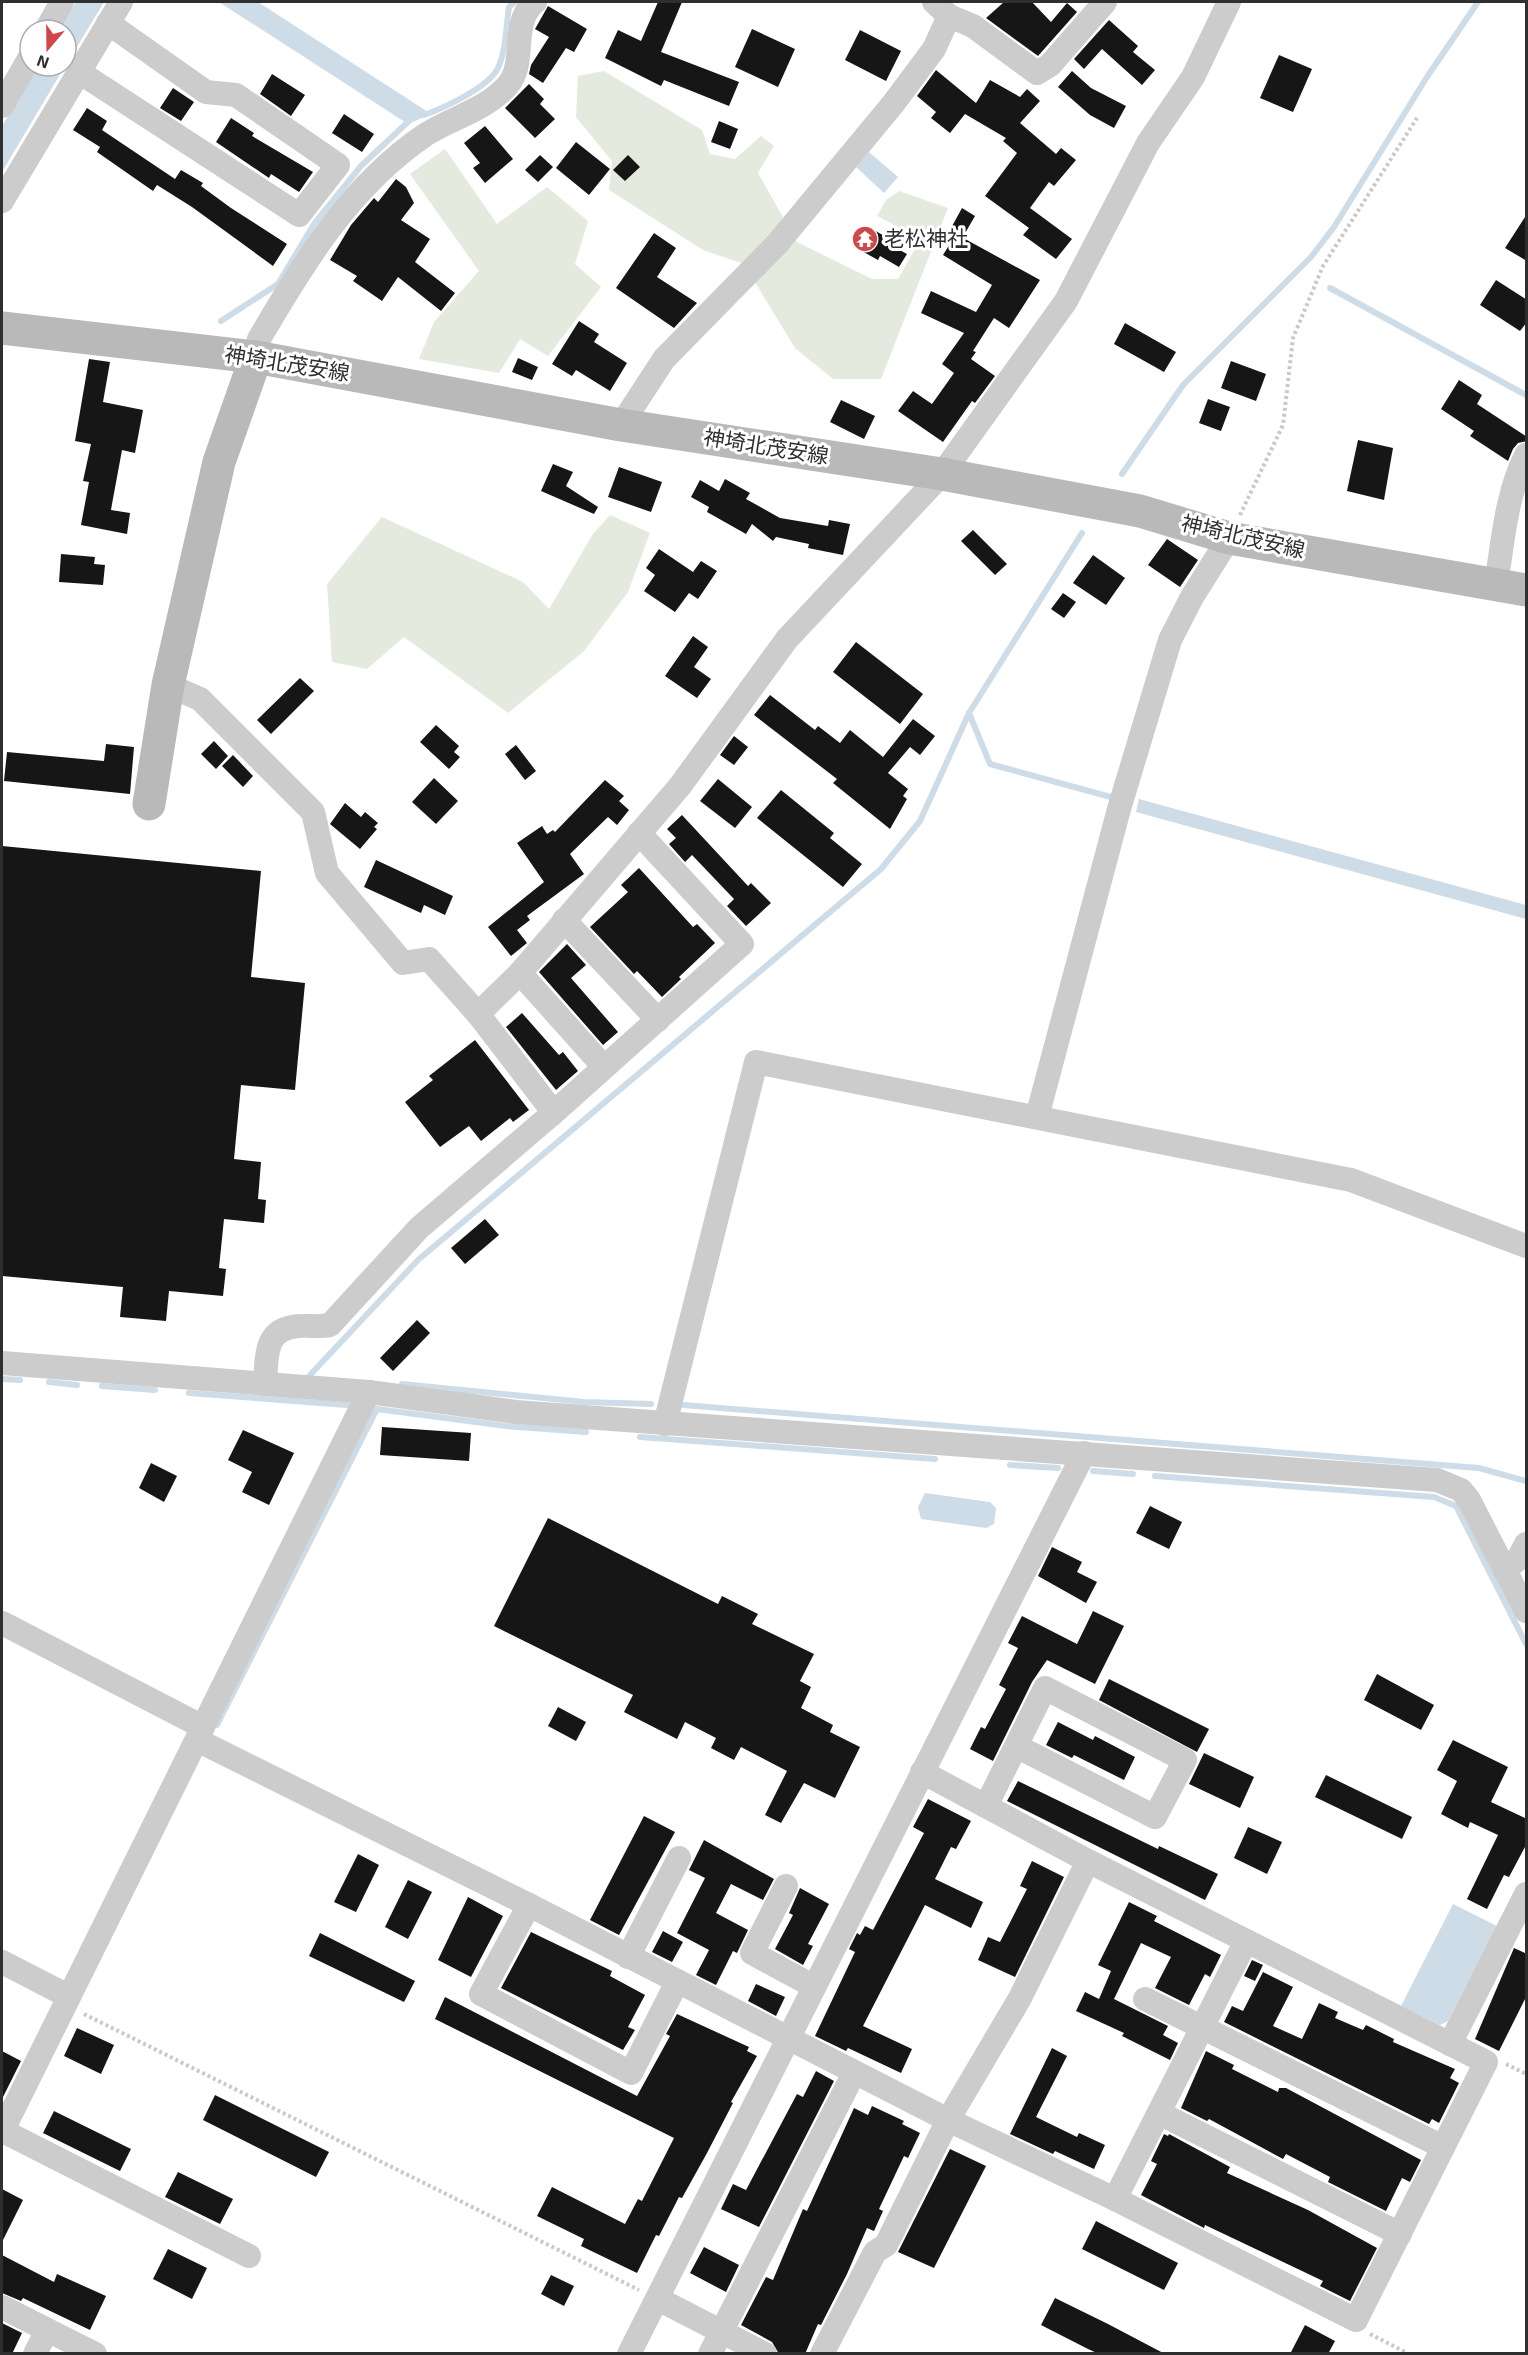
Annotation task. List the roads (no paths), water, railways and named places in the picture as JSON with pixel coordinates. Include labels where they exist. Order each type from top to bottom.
[{"type":"main road","name":"神埼北茂安線","points":[[2,328],[256,357],[621,425],[942,474],[1140,512],[1229,538],[1511,587]]},
{"type":"main road","points":[[149,804],[168,685],[219,462],[256,357]]},
{"type":"street","points":[[53,18],[62,2]]},
{"type":"street","points":[[2,201],[121,2]]},
{"type":"street","points":[[256,357],[259,339],[316,243],[370,178],[426,135],[487,104],[509,84],[516,66],[520,27],[530,6],[536,2]]},
{"type":"street","points":[[621,425],[664,359],[777,244],[893,104],[934,49],[941,9],[974,26],[1037,73],[1050,65],[1105,2]]},
{"type":"street","points":[[478,1014],[520,973],[680,786],[787,639],[942,474],[1066,301],[1148,143],[1193,77],[1229,2]]},
{"type":"street","points":[[79,72],[299,215],[338,165],[236,95],[206,92],[108,23]]},
{"type":"street","points":[[2,106],[18,78]]},
{"type":"street","points":[[1511,587],[1508,506],[1516,475],[1527,455]]},
{"type":"street","points":[[1037,1117],[1122,800],[1170,640],[1192,597],[1229,538]]},
{"type":"street","points":[[168,685],[200,699],[313,812],[327,873],[403,963],[429,959],[478,1014],[551,1109],[551,1114]]},
{"type":"street","points":[[265,1384],[268,1343],[273,1337],[291,1327],[330,1325],[419,1228],[742,944],[639,833]]},
{"type":"street","points":[[564,920],[658,1020]]},
{"type":"street","points":[[520,973],[604,1067]]},
{"type":"street","points":[[665,1424],[756,1062],[1351,1180],[1527,1246]]},
{"type":"street","points":[[2,1363],[369,1392],[516,1412],[1437,1480],[1461,1490],[1469,1500],[1521,1601]]},
{"type":"street","points":[[249,2256],[2,2132],[369,1392]]},
{"type":"street","points":[[630,2354],[786,2038],[1084,1453]]},
{"type":"street","points":[[1505,1570],[1518,1559],[1527,1544]]},
{"type":"street","points":[[2,1623],[200,1733],[628,1957],[948,2120],[1115,2199],[1356,2320],[1486,2062],[1088,1861],[922,1772]]},
{"type":"street","points":[[986,1806],[1016,1746],[1045,1688],[1185,1760],[1155,1817],[1016,1746]]},
{"type":"street","points":[[628,1957],[679,1858]]},
{"type":"street","points":[[822,2354],[875,2252],[886,2246],[948,2120],[1020,1998],[1088,1861]]},
{"type":"street","points":[[786,1886],[752,1953],[813,1986]]},
{"type":"street","points":[[1450,2044],[1527,1894]]},
{"type":"street","points":[[529,1905],[481,1994],[631,2073],[677,1982]]},
{"type":"street","points":[[1115,2199],[1246,1941]]},
{"type":"street","points":[[2,1962],[67,2000]]},
{"type":"street","points":[[1145,1999],[1443,2147]]},
{"type":"street","points":[[710,2354],[854,2073]]},
{"type":"street","points":[[1159,2113],[1400,2234]]},
{"type":"street","points":[[658,2300],[765,2354]]},
{"type":"street","points":[[2,2307],[95,2354]]},
{"type":"street","points":[[35,2354],[47,2330]]},
{"type":"waterway","points":[[424,115],[465,96],[493,75],[503,54],[509,7],[515,2]]},
{"type":"waterway","points":[[1122,474],[1183,385],[1311,257],[1334,227],[1427,77],[1478,2]]},
{"type":"waterway","points":[[221,321],[278,284],[314,224],[361,166],[411,119]]},
{"type":"waterway","points":[[1330,288],[1526,395]]},
{"type":"waterway","points":[[310,1375],[418,1260],[881,869],[920,821],[969,713],[1082,533]]},
{"type":"waterway","points":[[969,713],[990,764],[1118,799]]},
{"type":"waterway","points":[[2,1379],[20,1380]]},
{"type":"waterway","points":[[49,1382],[77,1385]]},
{"type":"waterway","points":[[402,1384],[584,1402],[651,1404]]},
{"type":"waterway","points":[[102,1386],[155,1390]]},
{"type":"waterway","points":[[189,1393],[347,1405]]},
{"type":"waterway","points":[[683,1405],[1479,1468],[1526,1481]]},
{"type":"waterway","points":[[217,1725],[377,1409],[506,1426],[586,1432]]},
{"type":"waterway","points":[[640,1437],[935,1459]]},
{"type":"waterway","points":[[1010,1465],[1058,1468]]},
{"type":"waterway","points":[[1093,1471],[1133,1474]]},
{"type":"waterway","points":[[1155,1476],[1434,1497],[1456,1506],[1526,1644]]},
{"type":"place","name":"老松神社","points":[[865,239]]}]
